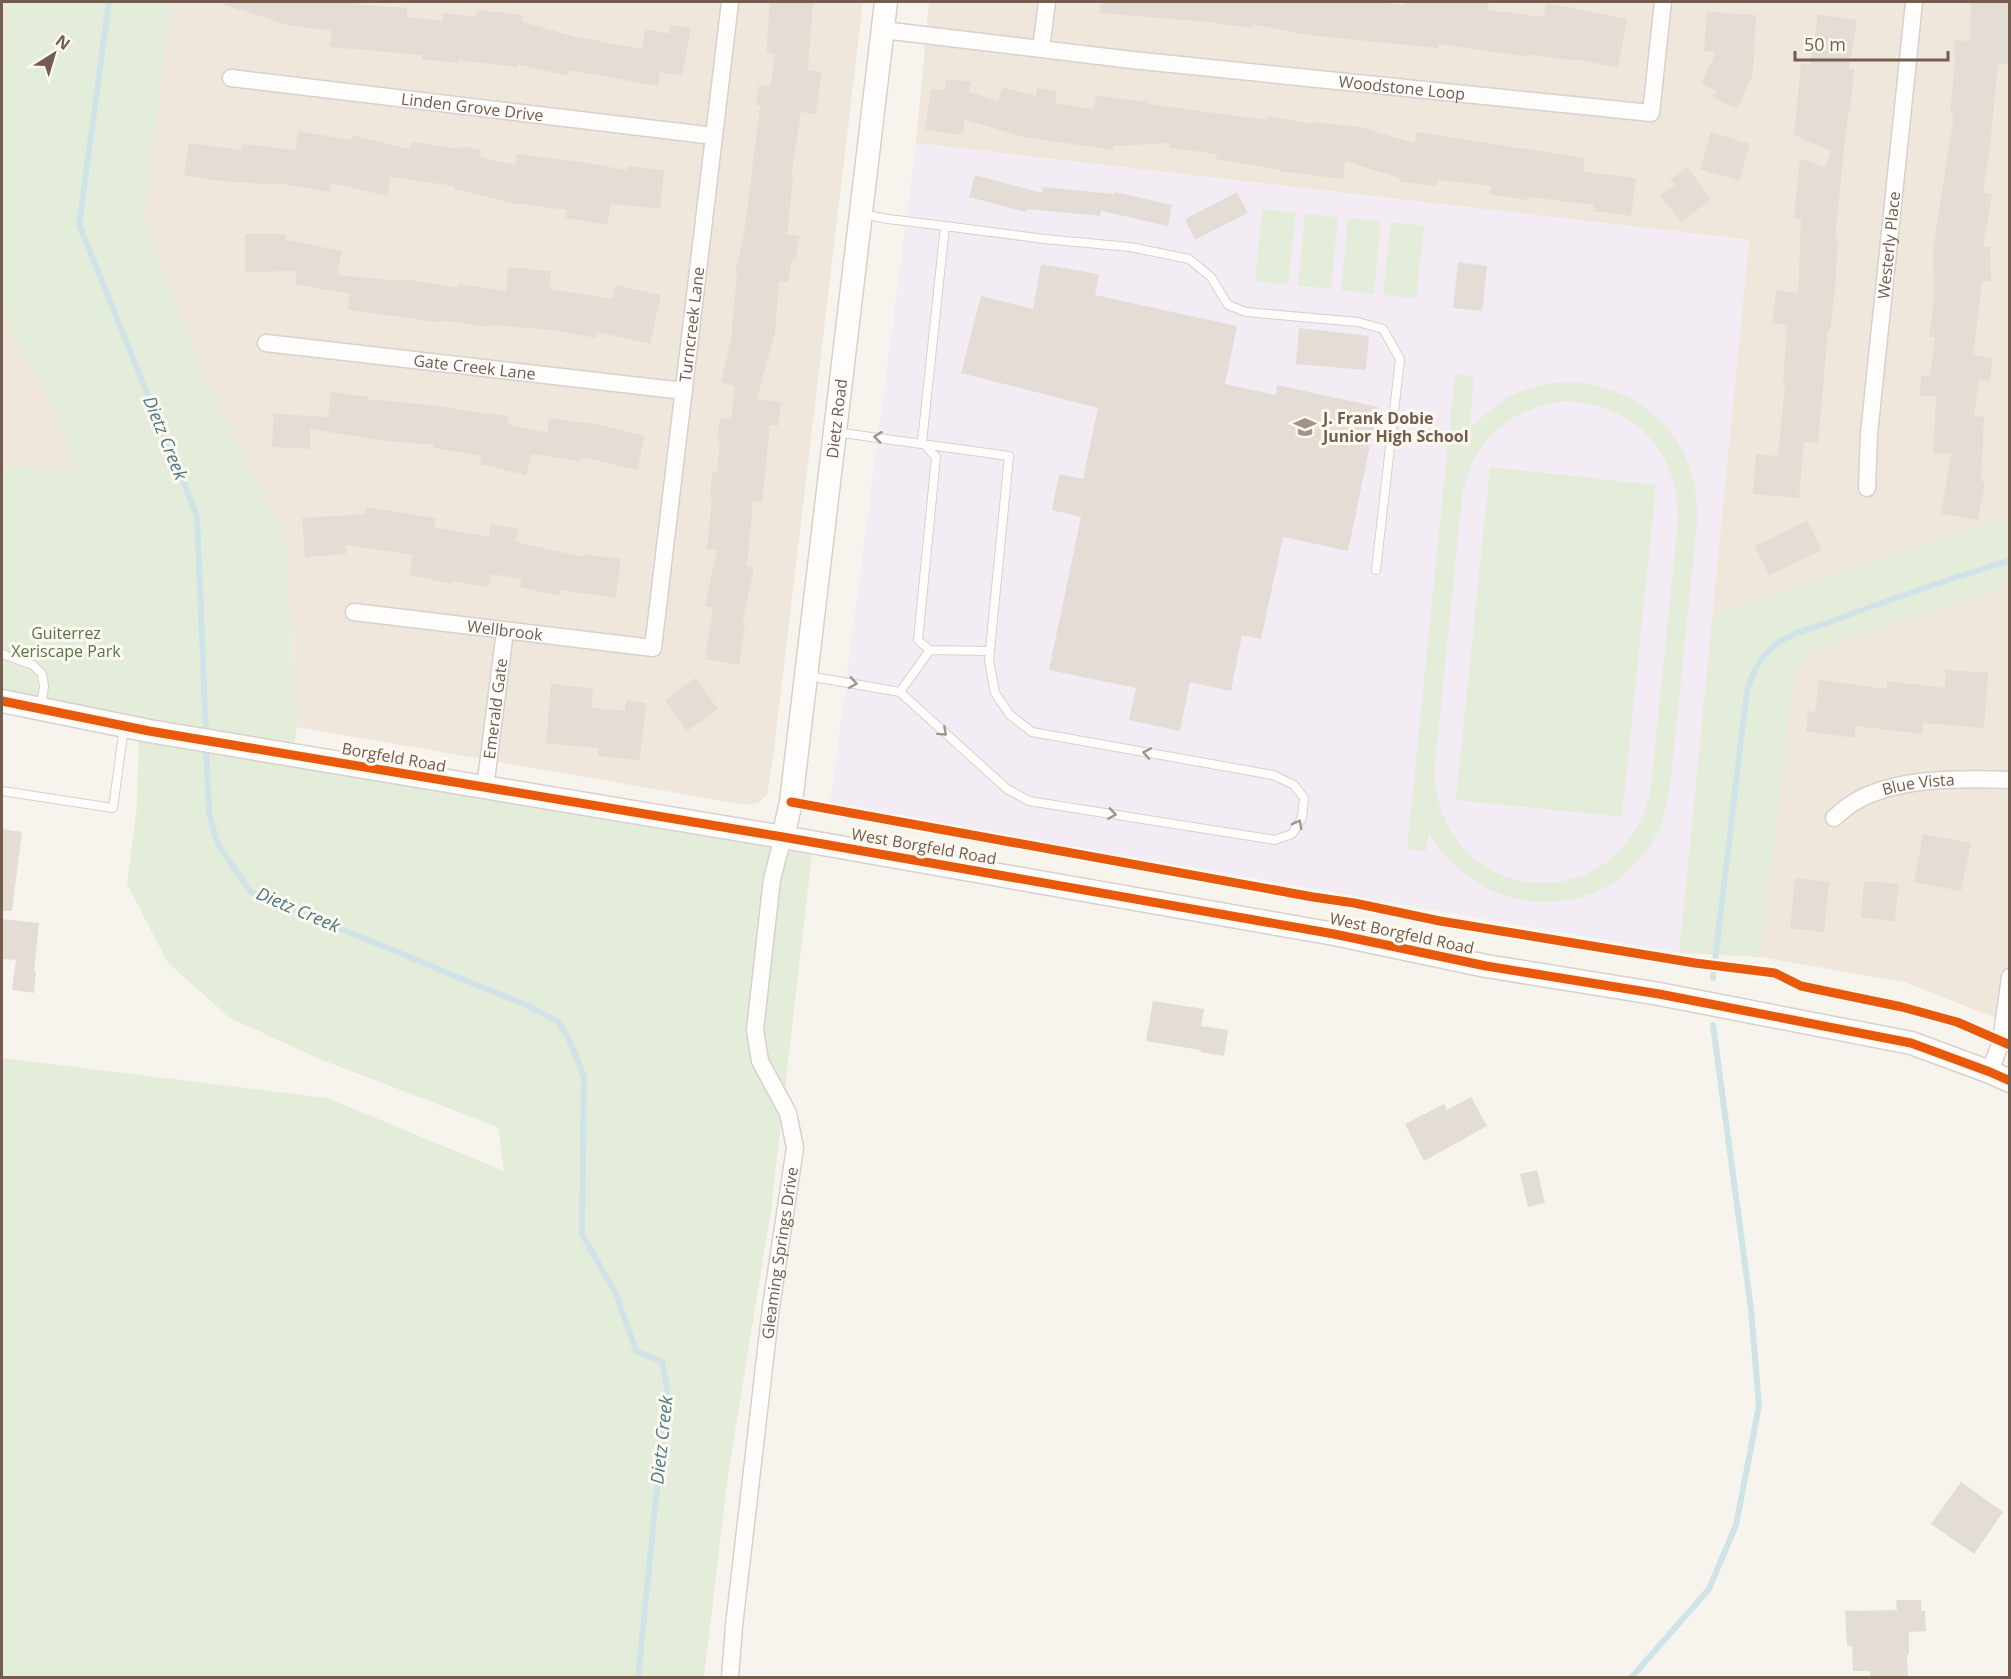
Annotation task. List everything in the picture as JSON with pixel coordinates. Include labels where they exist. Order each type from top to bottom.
[{"type":"street","name":"Turncreek Lane","points":[[653,648],[730,2]]},
{"type":"street","name":"Dietz Road","points":[[783,837],[791,802],[886,2]]},
{"type":"street","points":[[1041,49],[1047,2]]},
{"type":"street","name":"Woodstone Loop","points":[[883,30],[1132,60],[1651,113],[1663,2]]},
{"type":"street","name":"Westerly Place","points":[[1867,488],[1869,434],[1914,2]]},
{"type":"street","name":"Linden Grove Drive","points":[[231,78],[714,136]]},
{"type":"street","name":"Gate Creek Lane","points":[[266,343],[684,391]]},
{"type":"street","name":"Wellbrook","points":[[354,612],[653,648]]},
{"type":"street","name":"Emerald Gate","points":[[485,788],[506,631]]},
{"type":"street","name":"Borgfeld Road","points":[[2,701],[149,731],[783,837]]},
{"type":"street","name":"Blue Vista","points":[[1834,818],[1853,802],[1887,788],[1956,778],[2010,780]]},
{"type":"street","name":"West Borgfeld Road","points":[[783,837],[1334,934],[1486,966],[1705,1003],[1911,1043],[2000,1076]]},
{"type":"street","name":"Gleaming Springs Drive","points":[[730,1677],[771,1307],[795,1148],[788,1113],[760,1061],[755,1030],[772,879],[783,837]]},
{"type":"street","points":[[2000,1076],[2001,1041],[2010,977]]},
{"type":"lane","points":[[860,214],[1044,239],[1130,247],[1189,259],[1211,277],[1228,304],[1246,312],[1358,322],[1383,329],[1400,358],[1376,570]]},
{"type":"lane","points":[[945,226],[922,442],[936,457],[918,640],[930,650],[989,651]]},
{"type":"lane","points":[[805,676],[900,692],[1007,789],[1029,801],[1275,840],[1292,834],[1302,818],[1304,798],[1294,785],[1273,776],[1032,732],[1010,715],[995,693],[989,660],[1009,456],[922,442],[834,432]]},
{"type":"lane","points":[[900,692],[930,650]]},
{"type":"lane","points":[[2,654],[33,665],[42,674],[44,686],[41,708]]},
{"type":"lane","points":[[2,791],[113,808],[124,726]]},
{"type":"shaded area","points":[[2,2],[863,2],[767,795],[758,803],[746,805],[297,727],[285,536],[79,473],[2,465]]},
{"type":"shaded area","points":[[929,2],[2009,2],[2009,1023],[1904,982],[1760,957],[1679,953],[1749,240],[916,143]]},
{"type":"shaded area","name":"J. Frank Dobie Junior High School","points":[[916,143],[1749,240],[1679,953],[830,804]]},
{"type":"green space","name":"Guiterrez Xeriscape Park","points":[[10,2],[170,2],[144,220],[206,382],[285,536],[297,727],[293,756],[813,845],[771,1210],[728,1475],[704,1677],[2,1677],[2,1058],[327,1098],[504,1171],[498,1127],[322,1060],[230,1018],[168,963],[127,884],[137,807],[139,729],[2,701],[2,465],[78,472],[55,411],[10,329],[2,284],[2,91]]},
{"type":"green space","points":[[1262,209],[1296,213],[1288,285],[1255,281]]},
{"type":"green space","points":[[1305,214],[1338,217],[1331,289],[1298,286]]},
{"type":"green space","points":[[1348,218],[1381,221],[1374,294],[1341,290]]},
{"type":"green space","points":[[1391,222],[1424,226],[1416,298],[1383,295]]},
{"type":"green space","points":[[1455,374],[1474,377],[1469,430],[1504,400],[1530,388],[1557,383],[1584,384],[1611,390],[1636,402],[1658,419],[1676,440],[1689,465],[1695,486],[1697,523],[1670,788],[1655,838],[1628,871],[1600,890],[1569,900],[1537,902],[1505,896],[1476,882],[1450,860],[1429,832],[1426,851],[1407,849]],"holes":[[[1564,401],[1589,404],[1611,411],[1631,422],[1648,436],[1661,453],[1670,473],[1676,496],[1678,521],[1651,786],[1634,832],[1606,863],[1570,880],[1531,882],[1494,872],[1463,848],[1442,812],[1435,764],[1462,498],[1474,460],[1483,445],[1509,421],[1543,405]]]},
{"type":"green space","points":[[1490,467],[1656,485],[1622,817],[1456,800]]},
{"type":"green space","points":[[2009,516],[2009,584],[1827,644],[1814,652],[1799,667],[1792,688],[1760,957],[1680,949],[1714,615]]},
{"type":"building","points":[[225,2],[359,2],[358,5],[407,8],[407,17],[443,21],[443,13],[476,17],[477,10],[523,15],[522,22],[577,37],[642,49],[645,29],[669,34],[671,25],[691,28],[682,76],[660,72],[658,86],[569,70],[568,76],[518,64],[517,67],[458,60],[458,63],[422,59],[422,55],[329,47],[332,31],[287,25],[225,5]]},
{"type":"building","points":[[770,2],[813,2],[808,70],[822,72],[816,114],[801,112],[791,177],[793,178],[787,234],[800,236],[795,260],[792,259],[788,282],[779,281],[775,332],[757,399],[781,402],[778,426],[770,425],[762,502],[753,501],[747,566],[754,568],[742,625],[745,625],[739,665],[705,659],[713,608],[705,606],[717,550],[707,549],[712,471],[717,472],[720,439],[717,439],[720,418],[731,419],[735,386],[721,382],[731,340],[737,273],[735,273],[744,233],[760,106],[756,105],[759,85],[770,87],[775,54],[766,53]]},
{"type":"building","points":[[1101,2],[1375,2],[1404,5],[1404,2],[1489,2],[1488,10],[1544,17],[1546,3],[1627,19],[1618,68],[1575,59],[1575,61],[1530,54],[1530,57],[1439,44],[1438,48],[1308,35],[1252,24],[1252,28],[1100,13]]},
{"type":"building","points":[[1971,2],[2010,2],[2010,65],[1998,64],[1983,192],[1992,194],[1983,247],[1990,246],[1991,281],[1982,282],[1973,355],[1993,358],[1990,381],[1979,380],[1974,416],[1984,417],[1981,481],[1985,482],[1978,520],[1941,514],[1951,454],[1933,453],[1936,397],[1919,395],[1922,375],[1930,376],[1935,337],[1929,337],[1934,297],[1933,250],[1954,114],[1950,113],[1955,62],[1954,40],[1970,41]]},
{"type":"building","points":[[1707,12],[1756,15],[1753,74],[1737,109],[1713,98],[1717,91],[1701,84],[1716,52],[1704,51]]},
{"type":"building","points":[[1818,14],[1857,20],[1849,69],[1854,69],[1835,238],[1838,238],[1835,289],[1830,331],[1828,331],[1818,443],[1804,442],[1799,498],[1753,494],[1756,454],[1778,456],[1785,383],[1783,383],[1787,325],[1772,323],[1776,290],[1798,293],[1801,219],[1794,218],[1800,159],[1825,167],[1831,151],[1794,135],[1801,64],[1810,65]]},
{"type":"building","points":[[946,79],[971,82],[969,92],[998,101],[1003,87],[1036,96],[1037,88],[1057,91],[1055,103],[1094,109],[1096,95],[1267,120],[1268,116],[1312,124],[1312,122],[1359,127],[1415,143],[1416,132],[1585,158],[1583,172],[1636,178],[1631,216],[1593,211],[1594,205],[1528,197],[1528,200],[1490,194],[1492,186],[1437,180],[1437,186],[1400,182],[1400,178],[1345,161],[1343,179],[1279,171],[1282,170],[1216,159],[1217,154],[1169,148],[1170,143],[1113,146],[1113,150],[1024,137],[965,120],[963,135],[925,130],[931,89],[945,90]]},
{"type":"building","points":[[298,131],[351,140],[352,135],[410,149],[411,142],[463,149],[463,146],[481,150],[480,157],[515,165],[516,154],[627,170],[627,166],[664,170],[660,209],[611,204],[607,225],[565,218],[567,210],[512,203],[454,189],[454,186],[391,177],[387,196],[331,183],[330,192],[275,183],[275,185],[222,181],[184,175],[189,143],[241,150],[242,144],[295,150]]},
{"type":"building","points":[[1711,132],[1750,144],[1739,181],[1700,169]]},
{"type":"building","points":[[1687,167],[1711,199],[1681,222],[1660,196],[1675,185],[1670,180]]},
{"type":"building","points":[[975,175],[1042,193],[1043,187],[1114,194],[1115,192],[1172,205],[1168,226],[1101,211],[1100,216],[1027,209],[1026,212],[969,197]]},
{"type":"building","points":[[1237,192],[1248,213],[1195,240],[1185,219]]},
{"type":"building","points":[[245,234],[286,234],[286,240],[342,251],[337,275],[404,281],[404,279],[457,288],[458,284],[506,291],[508,267],[551,271],[549,289],[612,299],[616,285],[661,295],[650,344],[597,332],[596,338],[551,330],[490,325],[490,327],[439,320],[438,322],[348,310],[349,294],[295,284],[297,271],[245,272]]},
{"type":"building","points":[[1458,262],[1487,266],[1482,311],[1453,308]]},
{"type":"building","points":[[1041,264],[1099,274],[1095,295],[1237,326],[1225,384],[1276,395],[1277,385],[1378,407],[1348,551],[1283,537],[1261,639],[1242,635],[1231,691],[1190,682],[1180,731],[1129,720],[1136,688],[1049,670],[1081,517],[1052,510],[1059,474],[1083,479],[1098,408],[961,373],[981,296],[1033,309]]},
{"type":"building","points":[[1299,328],[1369,336],[1366,370],[1296,364]]},
{"type":"building","points":[[331,392],[368,397],[367,399],[439,406],[491,415],[492,413],[509,417],[507,424],[547,433],[549,418],[601,425],[645,436],[637,470],[581,457],[580,461],[531,454],[526,475],[480,464],[481,456],[433,448],[434,445],[377,440],[310,429],[310,449],[272,447],[274,414],[328,417]]},
{"type":"building","points":[[366,507],[436,518],[434,527],[489,537],[491,524],[518,529],[516,542],[583,557],[584,554],[621,559],[616,598],[561,590],[560,596],[520,587],[522,579],[491,574],[488,587],[453,581],[452,584],[409,575],[413,555],[346,545],[346,554],[305,557],[302,518],[365,514]]},
{"type":"building","points":[[1807,520],[1822,550],[1769,576],[1755,546]]},
{"type":"building","points":[[1946,670],[1988,673],[1984,728],[1923,723],[1922,734],[1856,726],[1854,738],[1806,731],[1808,711],[1815,712],[1819,680],[1887,689],[1887,681],[1945,688]]},
{"type":"building","points":[[695,678],[718,709],[687,731],[665,700]]},
{"type":"building","points":[[551,684],[593,688],[591,708],[625,711],[626,700],[646,703],[640,760],[598,756],[599,748],[546,743]]},
{"type":"building","points":[[2,829],[22,832],[12,911],[2,911]]},
{"type":"building","points":[[1923,834],[1971,843],[1961,891],[1914,882]]},
{"type":"building","points":[[1795,878],[1829,882],[1824,932],[1790,928]]},
{"type":"building","points":[[1864,881],[1899,884],[1895,921],[1861,918]]},
{"type":"building","points":[[2,919],[39,923],[34,993],[12,990],[16,960],[2,959]]},
{"type":"building","points":[[1153,1001],[1204,1009],[1201,1026],[1228,1030],[1224,1056],[1146,1041]]},
{"type":"building","points":[[1471,1097],[1487,1126],[1424,1161],[1405,1124],[1444,1104],[1447,1110]]},
{"type":"building","points":[[1537,1170],[1545,1203],[1528,1207],[1520,1174]]},
{"type":"building","points":[[1961,1482],[2003,1512],[1974,1554],[1931,1524]]},
{"type":"building","points":[[1896,1600],[1921,1600],[1921,1611],[1925,1611],[1926,1631],[1909,1632],[1908,1677],[1870,1677],[1870,1671],[1853,1671],[1852,1646],[1847,1646],[1845,1611],[1897,1610]]},
{"type":"waterway","name":"Dietz Creek","points":[[109,2],[79,225],[197,516],[206,735]]},
{"type":"waterway","points":[[1713,978],[1747,690],[1761,659],[1776,644],[1797,633],[2010,560]]},
{"type":"waterway","name":"Dietz Creek","points":[[206,745],[209,813],[218,845],[251,892],[526,1005],[557,1021],[568,1037],[584,1076],[582,1234],[616,1294],[636,1351],[662,1362],[667,1388],[638,1678]]},
{"type":"waterway","points":[[1631,1678],[1709,1589],[1736,1525],[1759,1406],[1751,1309],[1713,1025]]},
{"type":"cycle path","points":[[2,701],[149,731],[783,837],[1334,934],[1486,966],[1659,994],[1911,1043],[2010,1081]]},
{"type":"cycle path","points":[[791,802],[1354,903],[1440,921],[1695,963],[1775,973],[1801,986],[1902,1007],[1957,1022],[2010,1045]]},
{"type":"place","name":"J. Frank Dobie Junior High School","points":[[1305,427]]}]
